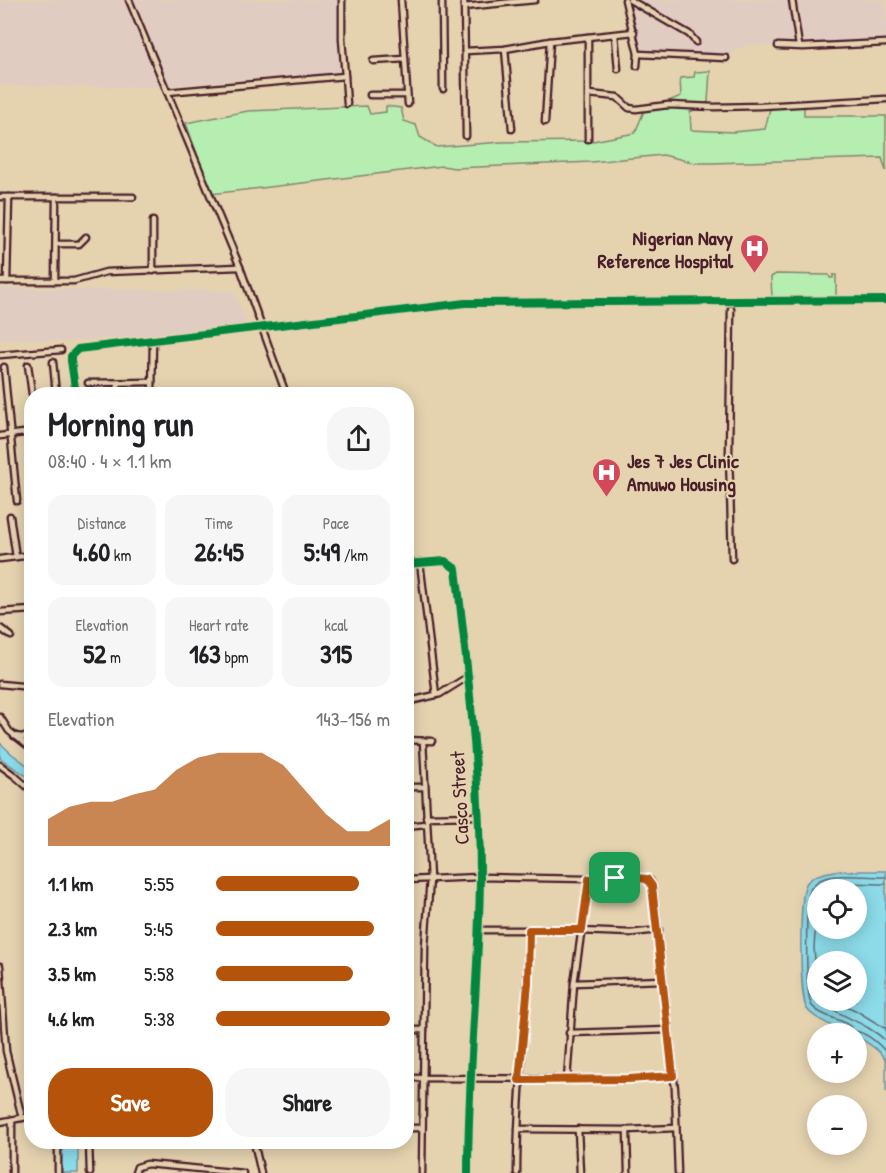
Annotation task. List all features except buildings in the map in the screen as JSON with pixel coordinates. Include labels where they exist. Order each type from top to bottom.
[{"type":"street","points":[[129,0],[240,267],[283,387]]},
{"type":"street","points":[[342,0],[342,39],[347,105]]},
{"type":"street","points":[[401,0],[408,104]]},
{"type":"street","points":[[442,0],[442,89]]},
{"type":"street","points":[[464,0],[466,136]]},
{"type":"street","points":[[464,7],[536,0]]},
{"type":"street","points":[[628,0],[638,54],[637,66]]},
{"type":"street","points":[[628,0],[689,34],[696,42]]},
{"type":"street","points":[[792,0],[799,46]]},
{"type":"street","points":[[465,51],[505,49],[550,41],[634,32]]},
{"type":"street","points":[[615,35],[618,69]]},
{"type":"street","points":[[588,37],[588,139]]},
{"type":"street","points":[[545,122],[550,41]]},
{"type":"street","points":[[778,46],[886,43]]},
{"type":"street","points":[[505,49],[512,129]]},
{"type":"street","points":[[638,54],[726,58]]},
{"type":"street","points":[[373,61],[405,59]]},
{"type":"street","points":[[167,92],[345,76]]},
{"type":"street","points":[[589,94],[617,97],[629,108],[636,109],[668,105],[761,106],[886,99]]},
{"type":"street","points":[[370,95],[407,95]]},
{"type":"street","points":[[0,197],[133,197]]},
{"type":"street","points":[[7,281],[9,197]]},
{"type":"street","points":[[55,281],[56,197]]},
{"type":"street","points":[[153,220],[153,271]]},
{"type":"street","points":[[56,244],[79,244],[86,237]]},
{"type":"street","points":[[0,281],[81,280],[106,272],[240,267]]},
{"type":"street","points":[[75,387],[71,356],[78,350],[465,303],[886,300]]},
{"type":"street","points":[[731,309],[729,453],[732,559]]},
{"type":"street","points":[[151,387],[153,340]]},
{"type":"street","points":[[0,355],[61,350]]},
{"type":"street","points":[[53,362],[55,387]]},
{"type":"street","points":[[28,365],[31,387]]},
{"type":"street","points":[[4,367],[17,501]]},
{"type":"street","points":[[88,383],[151,382]]},
{"type":"street","points":[[118,387],[119,383]]},
{"type":"street","points":[[0,436],[24,433]]},
{"type":"street","points":[[10,516],[16,557]]},
{"type":"street","points":[[0,559],[24,556]]},
{"type":"street","name":"Casco Street","points":[[414,563],[445,561],[456,569],[469,676],[480,877],[477,990],[470,1078],[468,1173]]},
{"type":"street","points":[[420,562],[436,695]]},
{"type":"street","points":[[0,612],[24,610]]},
{"type":"street","points":[[0,628],[11,636]]},
{"type":"street","points":[[414,700],[436,695],[469,676]]},
{"type":"street","points":[[0,684],[24,686]]},
{"type":"street","points":[[0,717],[14,736],[24,743]]},
{"type":"street","points":[[14,736],[24,737]]},
{"type":"street","points":[[414,740],[432,741]]},
{"type":"street","points":[[422,1173],[425,946],[430,879],[423,741]]},
{"type":"street","points":[[0,765],[24,784]]},
{"type":"street","points":[[414,788],[425,787]]},
{"type":"street","points":[[426,817],[478,816]]},
{"type":"street","points":[[414,825],[426,824]]},
{"type":"street","points":[[414,880],[480,877],[589,879],[626,877],[650,880],[669,1030],[678,1173]]},
{"type":"street","points":[[567,1080],[574,983],[589,879]]},
{"type":"street","points":[[478,930],[582,930],[631,933],[658,930]]},
{"type":"street","points":[[517,1173],[519,1080],[528,984],[529,930]]},
{"type":"street","points":[[0,966],[6,1051],[22,1118],[0,1122]]},
{"type":"street","points":[[574,983],[663,980]]},
{"type":"street","points":[[414,1030],[424,1030]]},
{"type":"street","points":[[569,1033],[669,1030]]},
{"type":"street","points":[[414,1078],[567,1080],[673,1076]]},
{"type":"street","points":[[12,1120],[12,1173]]},
{"type":"street","points":[[414,1128],[422,1128]]},
{"type":"street","points":[[518,1129],[676,1128]]},
{"type":"street","points":[[578,1129],[580,1173]]},
{"type":"street","points":[[627,1130],[628,1173]]},
{"type":"street","points":[[58,1149],[58,1173]]},
{"type":"street","points":[[89,1149],[90,1173]]},
{"type":"street","points":[[256,1149],[261,1173]]},
{"type":"street","points":[[135,1173],[137,1167],[142,1165],[191,1171],[241,1173]]},
{"type":"shaded area","points":[[0,0],[341,0],[342,72],[153,87],[0,86]]},
{"type":"shaded area","points":[[630,0],[886,0],[886,42],[800,48],[749,44],[716,60],[639,57]]},
{"type":"shaded area","points":[[0,288],[234,291],[249,328],[65,342],[25,339],[0,341]]},
{"type":"green space","points":[[710,71],[708,102],[690,112],[691,130],[733,132],[765,129],[770,109],[804,105],[804,116],[886,116],[886,171],[882,158],[696,163],[663,155],[591,162],[455,168],[442,166],[211,194],[186,123],[248,111],[367,106],[370,114],[386,112],[386,106],[401,108],[404,121],[416,125],[420,137],[437,147],[502,142],[593,141],[635,133],[644,111],[681,96],[680,78],[694,77],[695,72]]},
{"type":"green space","points":[[776,274],[829,275],[830,278],[836,275],[836,298],[772,298],[771,277]]},
{"type":"water","points":[[0,743],[24,763],[24,774],[0,758]]},
{"type":"water","points":[[835,871],[886,871],[886,1062],[867,1043],[867,1023],[827,1023],[808,1011],[867,1011],[867,951],[807,951],[807,1009],[804,1001],[801,946],[802,907],[807,883],[807,939],[867,939],[867,879],[811,879],[819,874]]},
{"type":"water","points":[[61,1149],[78,1149],[78,1173],[61,1173]]},
{"type":"cycle path","points":[[75,387],[71,356],[78,349],[465,303],[886,300]]},
{"type":"cycle path","points":[[414,563],[445,561],[456,569],[476,762],[480,878],[468,1173]]},
{"type":"place","name":"Nigerian Navy Reference Hospital","points":[[754,274]]},
{"type":"place","name":"Jes 7 Jes Clinic Amuwo Housing","points":[[606,498]]},
{"type":"route","points":[[615,878],[647,879],[650,880],[652,886],[673,1076],[628,1079],[519,1080],[528,984],[529,930],[582,930],[589,879],[615,878]]}]
